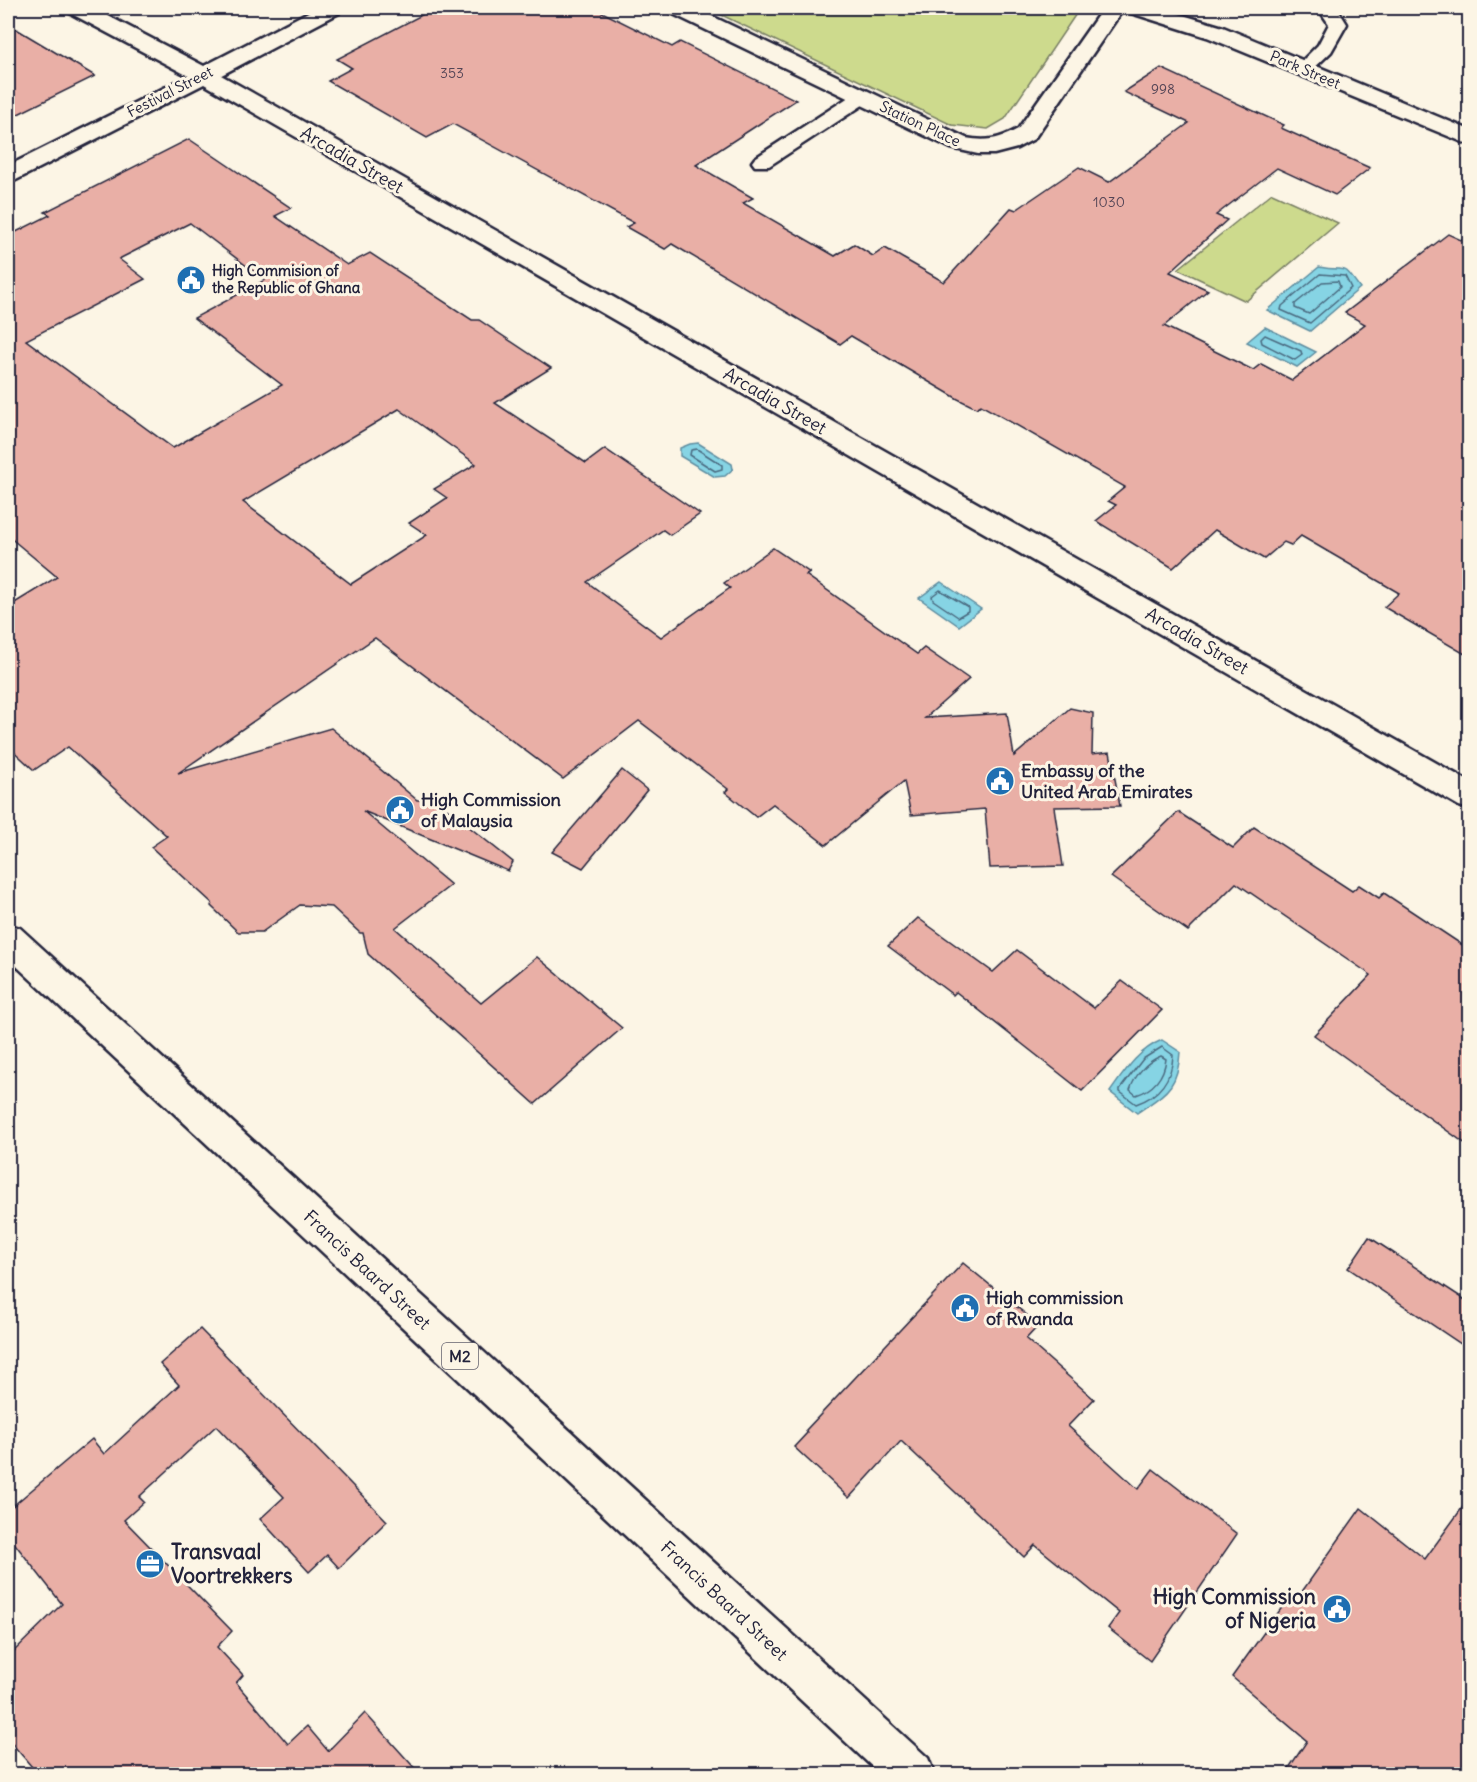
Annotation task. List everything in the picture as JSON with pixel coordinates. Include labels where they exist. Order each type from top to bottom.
[{"type":"street","name":"Arcadia Street","points":[[78,8],[204,75],[1470,797]]},
{"type":"street","name":"Festival Street","points":[[8,176],[331,8]]},
{"type":"street","name":"Station Place","points":[[679,8],[959,143],[980,148],[1006,146],[1026,134],[1113,8]]},
{"type":"street","name":"Park Street","points":[[1139,8],[1215,32],[1470,138]]},
{"type":"street","name":"Francis Baard Street","points":[[8,938],[912,1774]]},
{"type":"lane","points":[[1303,69],[1325,48],[1338,24],[1331,11],[1326,8]]},
{"type":"lane","points":[[762,162],[862,97]]},
{"type":"green space","points":[[707,8],[1080,8],[1005,119],[988,129],[952,125]]},
{"type":"green space","points":[[1272,193],[1338,223],[1246,301],[1178,269]]},
{"type":"water","points":[[1319,267],[1343,269],[1360,288],[1310,331],[1267,310]]},
{"type":"water","points":[[1265,327],[1316,352],[1297,367],[1247,342]]},
{"type":"water","points":[[698,443],[732,464],[733,469],[725,476],[715,477],[680,456],[680,448]]},
{"type":"water","points":[[941,582],[981,609],[959,626],[919,598]]},
{"type":"water","points":[[1162,1040],[1180,1052],[1176,1074],[1173,1082],[1162,1095],[1137,1113],[1110,1092],[1139,1055]]},
{"type":"building","points":[[435,8],[594,8],[672,47],[680,42],[796,100],[696,165],[753,198],[743,203],[835,256],[854,244],[873,256],[885,248],[944,282],[1011,208],[1016,210],[1079,167],[1109,182],[1189,123],[1124,92],[1161,68],[1284,125],[1281,128],[1370,168],[1335,195],[1277,168],[1216,215],[1227,220],[1170,272],[1208,290],[1164,326],[1253,370],[1261,364],[1292,380],[1365,324],[1345,313],[1448,234],[1470,244],[1470,657],[1384,607],[1399,593],[1301,536],[1291,545],[1284,542],[1264,559],[1215,530],[1173,568],[1096,521],[1116,505],[1108,501],[1125,487],[981,405],[976,408],[958,399],[851,336],[840,344],[672,244],[665,249],[626,227],[634,223],[453,124],[427,138],[328,81],[352,68],[337,59]]},
{"type":"building","points":[[8,24],[95,76],[8,119]]},
{"type":"building","points":[[189,139],[291,208],[275,216],[347,265],[370,253],[472,320],[479,320],[551,368],[495,403],[586,463],[605,449],[700,514],[670,535],[663,530],[587,582],[661,637],[730,588],[724,583],[773,548],[810,573],[806,575],[917,654],[924,648],[969,679],[925,718],[1007,713],[1014,756],[1070,708],[1093,713],[1092,754],[1110,752],[1120,806],[1054,807],[1063,866],[990,868],[985,809],[911,815],[904,781],[826,845],[773,804],[756,817],[725,792],[728,789],[639,721],[563,779],[375,638],[178,773],[331,728],[417,800],[434,799],[513,862],[508,871],[363,811],[451,885],[395,928],[481,1003],[537,957],[622,1028],[535,1104],[368,954],[363,933],[360,933],[332,907],[300,905],[262,932],[238,932],[211,906],[212,903],[151,847],[167,836],[68,747],[34,770],[8,746],[8,607],[57,577],[8,536],[8,236],[50,215],[45,212]],"holes":[[[190,223],[265,280],[194,318],[282,385],[173,448],[26,340],[145,279],[119,259]],[[399,409],[476,464],[434,489],[447,498],[409,523],[427,535],[351,584],[243,502]]]},
{"type":"building","points":[[622,770],[647,790],[583,868],[552,852]]},
{"type":"building","points":[[1178,812],[1233,848],[1254,827],[1352,891],[1359,885],[1379,898],[1384,893],[1470,950],[1470,1147],[1314,1035],[1371,975],[1236,883],[1188,931],[1111,877]]},
{"type":"building","points":[[918,918],[993,972],[1017,950],[1094,1008],[1122,981],[1162,1010],[1082,1091],[956,992],[953,995],[888,946]]},
{"type":"building","points":[[1369,1237],[1470,1303],[1470,1350],[1348,1268]]},
{"type":"building","points":[[963,1263],[1039,1325],[1026,1339],[1094,1399],[1068,1426],[1138,1489],[1153,1469],[1237,1534],[1150,1661],[1108,1628],[1119,1613],[1035,1545],[1024,1557],[901,1441],[849,1498],[794,1447],[807,1433],[806,1430]]},
{"type":"building","points":[[200,1329],[387,1521],[339,1568],[327,1555],[309,1572],[260,1519],[284,1497],[216,1426],[139,1497],[144,1502],[124,1520],[232,1631],[217,1647],[243,1675],[236,1683],[288,1744],[307,1726],[328,1751],[365,1713],[420,1774],[38,1774],[8,1739],[8,1657],[62,1604],[8,1535],[8,1510],[92,1439],[104,1454],[179,1385],[160,1364]]},
{"type":"building","points":[[1470,1497],[1470,1774],[1285,1774],[1307,1741],[1232,1677],[1288,1599],[1294,1603],[1361,1508],[1425,1559]]},
{"type":"place","name":"High Commision of the Republic of Ghana","points":[[191,280]]},
{"type":"place","name":"Embassy of the United Arab Emirates","points":[[1000,781]]},
{"type":"place","name":"High Commission of Malaysia","points":[[400,810]]},
{"type":"place","name":"High commission of Rwanda","points":[[965,1308]]},
{"type":"place","name":"Transvaal Voortrekkers","points":[[150,1564]]},
{"type":"place","name":"High Commission of Nigeria","points":[[1337,1609]]}]
